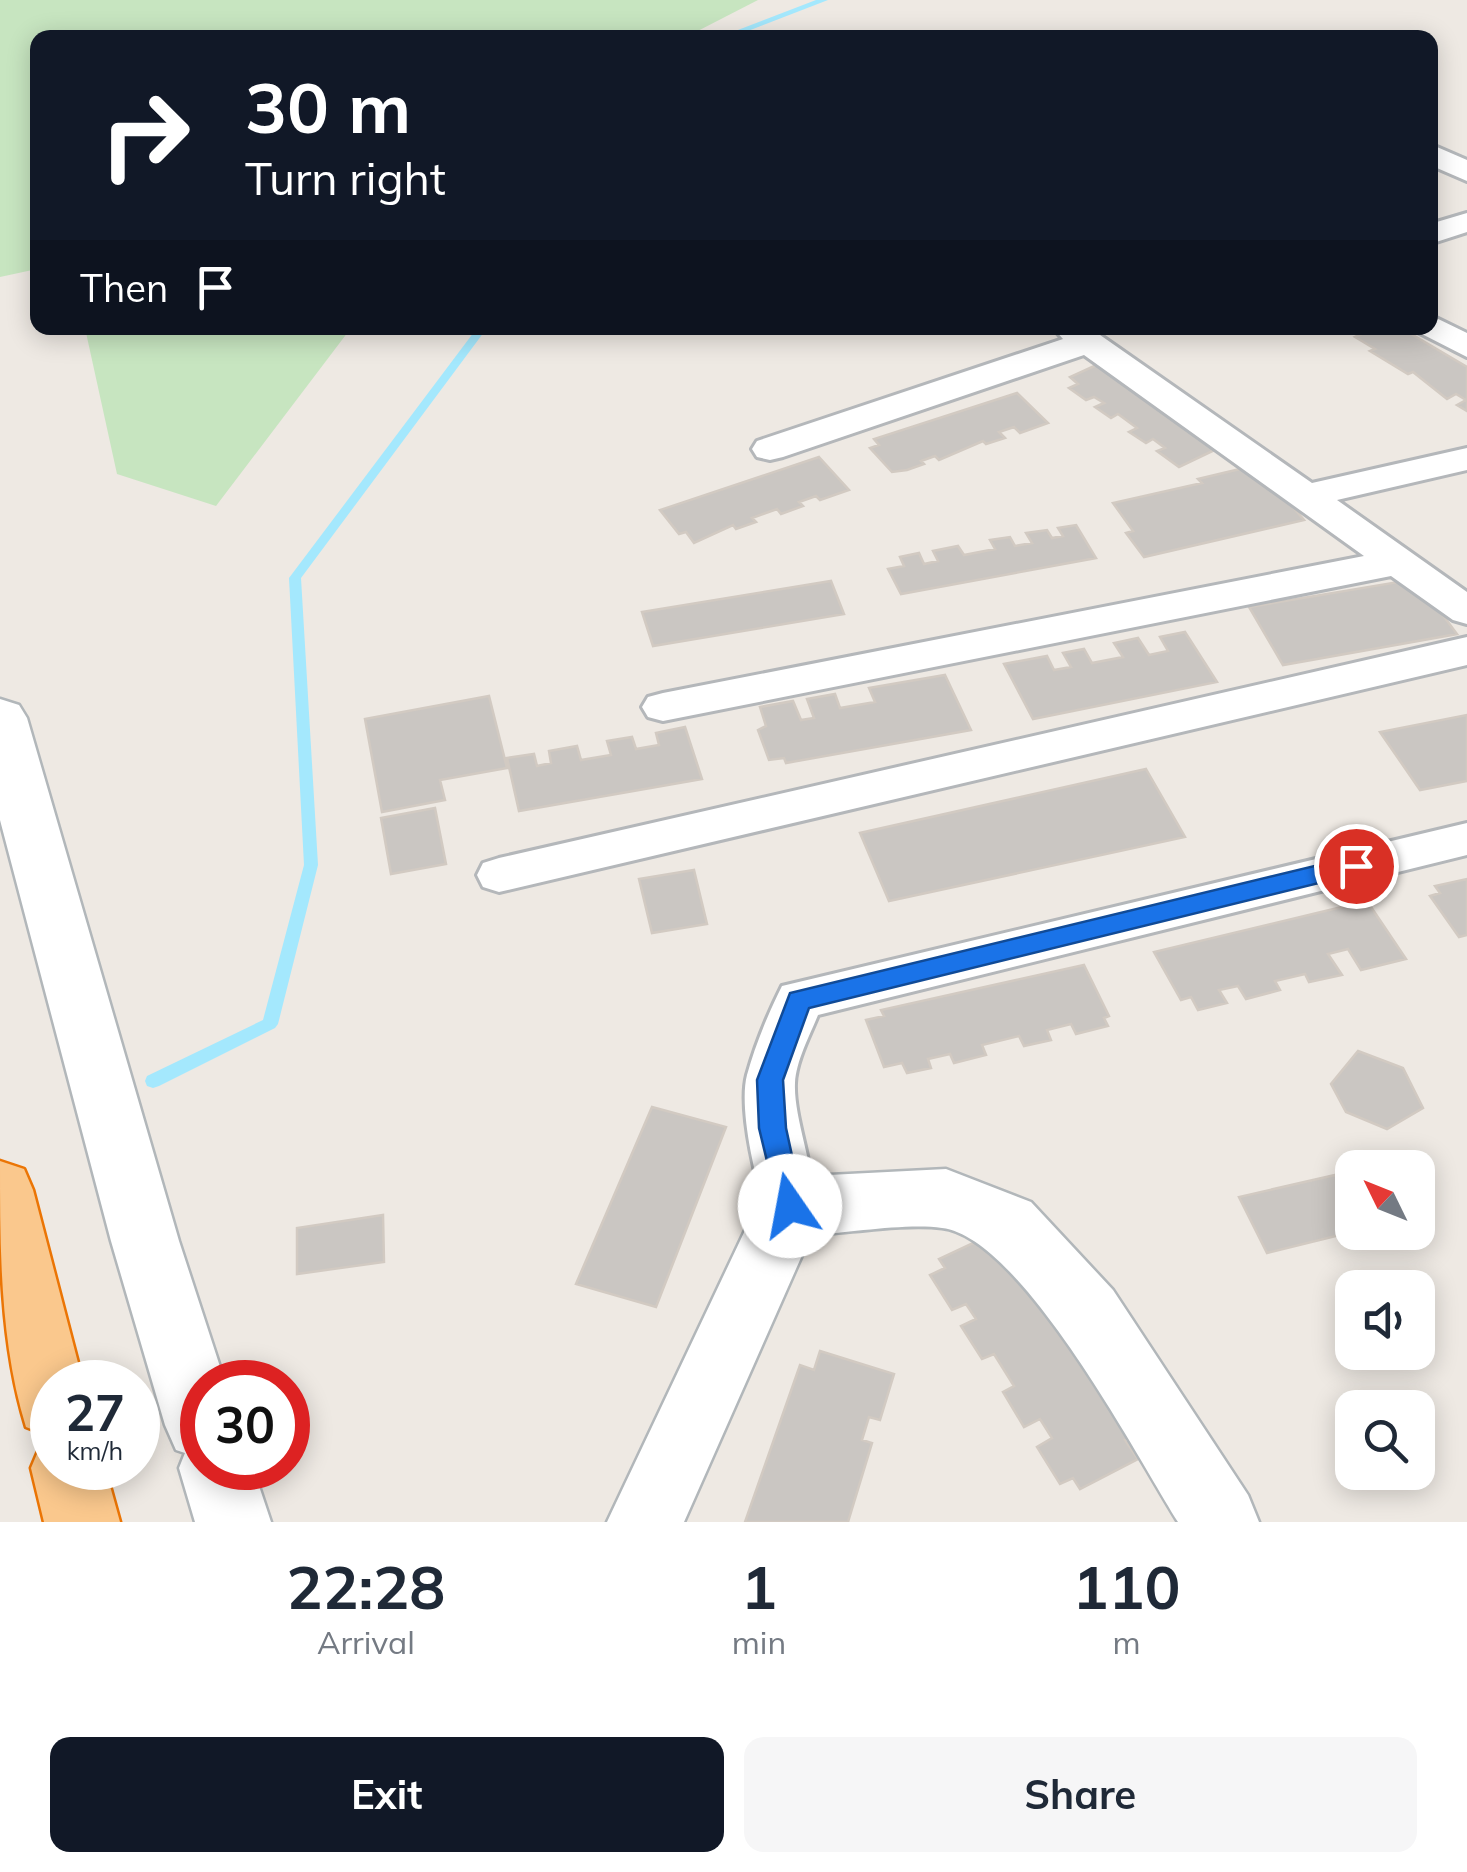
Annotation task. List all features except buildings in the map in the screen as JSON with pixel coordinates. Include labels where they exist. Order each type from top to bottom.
[{"type":"highway","points":[[0,1190],[42,1360]]},
{"type":"highway","points":[[74,1490],[82,1522]]},
{"type":"street","points":[[1438,156],[1467,172]]},
{"type":"street","points":[[1438,233],[1467,222]]},
{"type":"street","points":[[1438,330],[1467,347]]},
{"type":"street","points":[[770,448],[1079,335],[1467,611]]},
{"type":"street","points":[[1306,496],[1467,459]]},
{"type":"street","points":[[663,708],[1398,562]]},
{"type":"street","points":[[499,874],[1467,650]]},
{"type":"street","points":[[0,718],[182,1360]]},
{"type":"street","points":[[646,1522],[790,1206],[773,1128],[770,1080],[799,1000],[1467,839]]},
{"type":"street","points":[[790,1206],[946,1198],[1007,1223],[1088,1312],[1220,1522]]},
{"type":"street","points":[[223,1490],[232,1522]]},
{"type":"green space","points":[[0,0],[758,0],[700,30],[30,30],[30,271],[0,277]]},
{"type":"green space","points":[[87,335],[346,335],[216,506],[117,474]]},
{"type":"waterway","points":[[743,30],[824,0]]},
{"type":"waterway","points":[[153,1081],[270,1024],[311,865],[295,578],[477,335]]},
{"type":"route","points":[[790,1206],[773,1128],[770,1080],[799,1000],[1356,866]]}]
